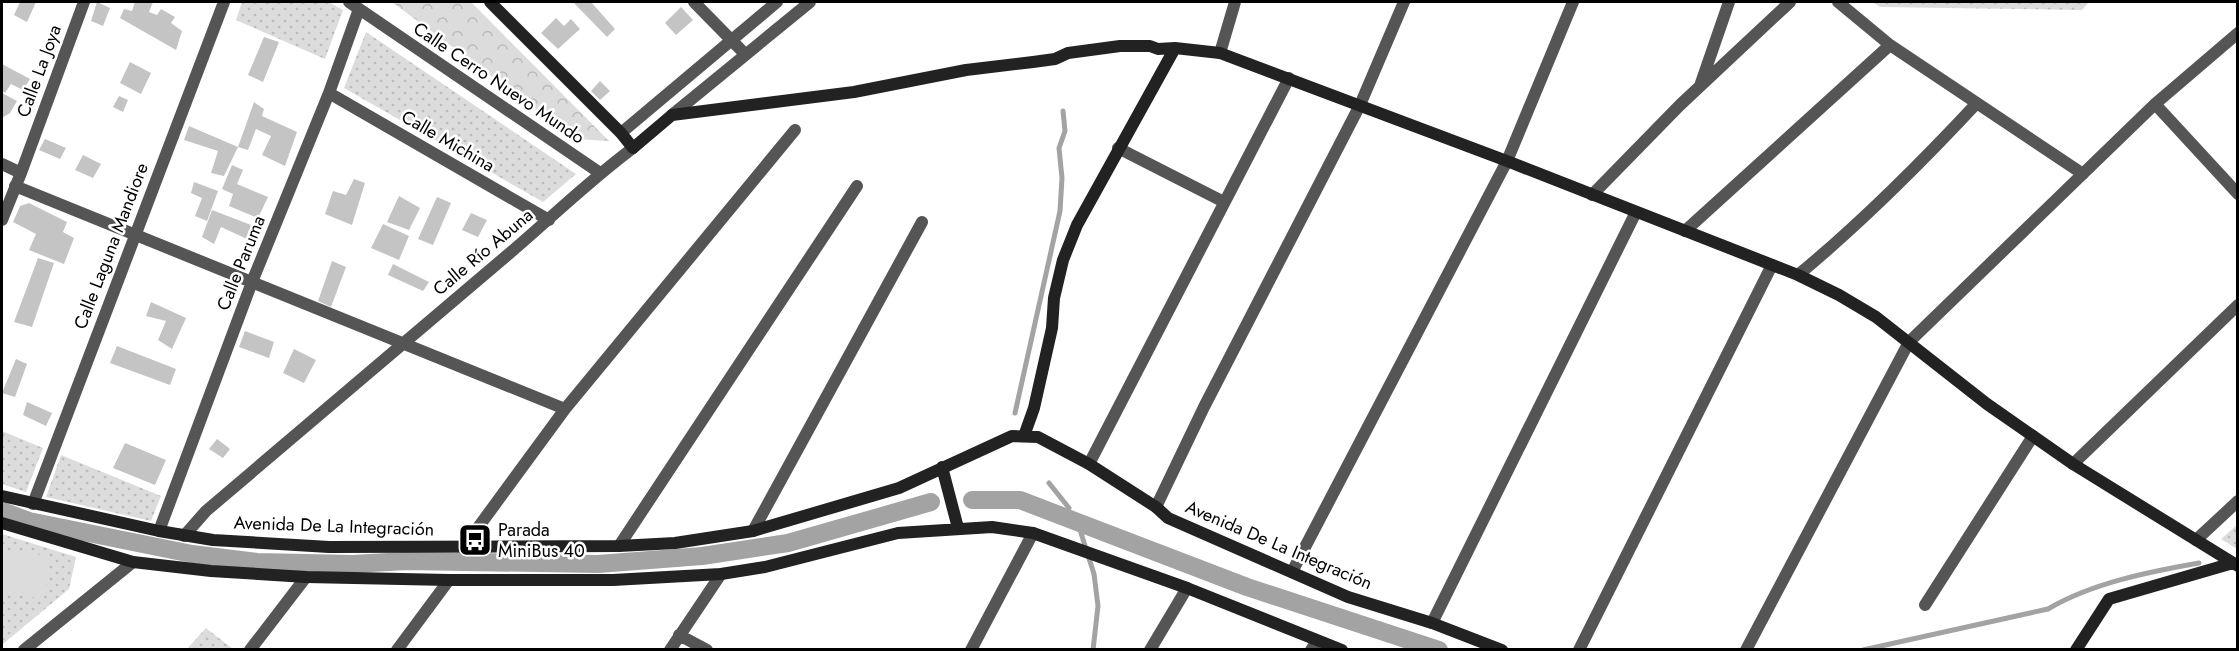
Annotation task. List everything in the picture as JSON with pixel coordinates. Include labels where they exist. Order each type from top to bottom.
[{"type":"main road","points":[[490,2],[621,133],[633,148]]},
{"type":"main road","points":[[672,115],[854,92],[966,70],[1055,59],[1068,53],[1120,46],[1150,46],[1158,49],[1175,48],[1220,53],[1507,160],[1798,275],[1848,300],[1876,317],[1987,404],[2073,464],[2235,565]]},
{"type":"main road","points":[[1024,436],[1034,408],[1052,328],[1054,298],[1063,260],[1077,225],[1175,48]]},
{"type":"main road","name":"Calle Río Abuna","points":[[633,148],[672,115]]},
{"type":"main road","name":"Avenida De La Integración","points":[[2,496],[159,531],[213,540],[329,547],[463,548],[675,543],[753,531],[899,488],[999,440],[1012,436],[1038,436],[1089,464],[1156,507],[1168,518],[1348,597],[1432,623],[1502,650]]},
{"type":"main road","points":[[942,467],[958,528]]},
{"type":"main road","points":[[2,523],[133,562],[211,571],[306,577],[448,580],[614,580],[722,574],[765,567],[898,533],[992,527],[1033,533],[1187,588],[1314,645],[1342,650]]},
{"type":"main road","points":[[2076,650],[2109,599],[2235,565]]},
{"type":"street","name":"Calle La Joya","points":[[2,220],[84,2]]},
{"type":"street","name":"Calle Laguna Mandiore","points":[[33,504],[224,2]]},
{"type":"street","points":[[694,2],[745,54]]},
{"type":"street","points":[[621,133],[777,2]]},
{"type":"street","name":"Calle Río Abuna","points":[[672,115],[810,2]]},
{"type":"street","points":[[1220,53],[1235,2]]},
{"type":"street","points":[[1156,507],[1204,407],[1360,105],[1404,2]]},
{"type":"street","points":[[1292,572],[1507,160],[1573,2]]},
{"type":"street","points":[[1700,87],[1729,2]]},
{"type":"street","points":[[1592,195],[1700,87],[1790,2]]},
{"type":"street","points":[[1838,2],[1890,45],[2083,174]]},
{"type":"street","name":"Calle Paruma","points":[[159,531],[252,282],[329,93],[354,5]]},
{"type":"street","name":"Calle Cerro Nuevo Mundo","points":[[354,5],[600,173]]},
{"type":"street","points":[[1746,650],[1909,342],[2155,104],[2238,33]]},
{"type":"street","points":[[1685,231],[1890,45]]},
{"type":"street","points":[[1089,464],[1289,78]]},
{"type":"street","name":"Calle Michina","points":[[329,93],[549,220]]},
{"type":"street","points":[[1798,275],[1839,242],[1940,143],[1976,104]]},
{"type":"street","points":[[2155,104],[2238,194]]},
{"type":"street","points":[[463,548],[565,409],[795,130]]},
{"type":"street","name":"Calle Río Abuna","points":[[184,536],[206,512],[401,343],[549,220],[600,173],[633,148]]},
{"type":"street","points":[[1118,148],[1224,202]]},
{"type":"street","points":[[2,164],[21,173]]},
{"type":"street","points":[[15,186],[565,409]]},
{"type":"street","points":[[619,546],[857,186]]},
{"type":"street","points":[[1432,623],[1636,212]]},
{"type":"street","points":[[753,531],[922,222]]},
{"type":"street","points":[[1579,650],[1772,265]]},
{"type":"street","points":[[2073,464],[2238,305]]},
{"type":"street","points":[[1925,605],[2033,436]]},
{"type":"street","points":[[2196,540],[2238,501]]},
{"type":"street","points":[[971,650],[1033,533]]},
{"type":"street","points":[[24,650],[133,562]]},
{"type":"street","points":[[670,650],[722,574]]},
{"type":"street","points":[[250,650],[306,577]]},
{"type":"street","points":[[397,650],[448,580]]},
{"type":"street","points":[[1150,650],[1187,588]]},
{"type":"street","points":[[680,635],[707,650]]},
{"type":"green space","points":[[242,2],[329,2],[343,10],[325,59],[236,20]]},
{"type":"green space","points":[[392,2],[471,2],[609,141],[576,139]]},
{"type":"green space","points":[[1873,2],[2089,2],[2082,10],[1880,7]]},
{"type":"green space","points":[[366,32],[576,174],[543,202],[344,88]]},
{"type":"green space","points":[[2,431],[43,448],[26,492],[2,484]]},
{"type":"green space","points":[[61,455],[161,496],[151,521],[46,497]]},
{"type":"green space","points":[[2237,525],[2237,549],[2221,539]]},
{"type":"green space","points":[[2,534],[76,557],[69,589],[3,644]]},
{"type":"green space","points":[[2,550],[50,556],[44,599],[2,593]]},
{"type":"green space","points":[[206,628],[233,649],[187,649]]},
{"type":"building","points":[[20,2],[36,2],[27,22],[14,15]]},
{"type":"building","points":[[97,2],[110,8],[103,26],[91,21]]},
{"type":"building","points":[[135,2],[153,2],[149,12],[157,15],[161,9],[175,17],[171,23],[182,31],[176,50],[120,18],[124,9],[132,11]]},
{"type":"building","points":[[573,2],[591,2],[615,29],[607,37]]},
{"type":"building","points":[[681,7],[693,20],[676,35],[665,23]]},
{"type":"building","points":[[556,18],[564,26],[571,19],[580,29],[558,49],[541,33]]},
{"type":"building","points":[[264,37],[279,42],[263,82],[248,75]]},
{"type":"building","points":[[130,62],[151,73],[141,94],[120,83]]},
{"type":"building","points":[[2,64],[30,79],[23,90],[11,84],[5,93],[2,91]]},
{"type":"building","points":[[600,81],[610,91],[600,100],[591,91]]},
{"type":"building","points":[[2,93],[17,101],[10,113],[2,118]]},
{"type":"building","points":[[119,96],[128,100],[123,112],[113,107]]},
{"type":"building","points":[[254,102],[264,109],[262,116],[297,132],[285,166],[262,155],[271,136],[256,129],[248,150],[238,147]]},
{"type":"building","points":[[189,126],[238,147],[224,176],[211,173],[218,151],[184,140]]},
{"type":"building","points":[[45,139],[66,148],[60,159],[39,150]]},
{"type":"building","points":[[83,155],[101,164],[93,178],[75,170]]},
{"type":"building","points":[[232,165],[243,170],[237,184],[268,197],[258,218],[229,206],[233,194],[222,189]]},
{"type":"building","points":[[354,179],[365,183],[352,225],[325,214],[333,191],[346,195]]},
{"type":"building","points":[[194,182],[218,191],[207,221],[195,216],[202,198],[191,193]]},
{"type":"building","points":[[399,196],[420,208],[409,230],[387,222]]},
{"type":"building","points":[[437,197],[451,203],[433,245],[418,239]]},
{"type":"building","points":[[29,203],[67,222],[63,232],[74,238],[64,264],[29,250],[36,234],[13,222],[20,206]]},
{"type":"building","points":[[212,210],[251,225],[247,239],[221,227],[214,244],[202,237]]},
{"type":"building","points":[[471,213],[487,220],[478,237],[462,230]]},
{"type":"building","points":[[383,224],[409,236],[399,260],[371,248]]},
{"type":"building","points":[[38,258],[54,263],[32,327],[14,322]]},
{"type":"building","points":[[332,261],[346,267],[331,307],[318,301]]},
{"type":"building","points":[[393,264],[429,282],[423,291],[388,275]]},
{"type":"building","points":[[151,302],[186,318],[172,349],[158,340],[166,321],[146,316]]},
{"type":"building","points":[[245,331],[274,342],[269,358],[239,347]]},
{"type":"building","points":[[117,346],[176,369],[170,385],[110,363]]},
{"type":"building","points":[[294,349],[316,360],[304,383],[283,373]]},
{"type":"building","points":[[16,359],[27,364],[15,397],[2,393]]},
{"type":"building","points":[[27,402],[52,413],[46,426],[23,415]]},
{"type":"building","points":[[217,439],[230,449],[223,458],[209,449]]},
{"type":"building","points":[[125,443],[166,460],[155,485],[113,468]]},
{"type":"waterway","points":[[1015,413],[1060,211],[1062,178],[1059,148],[1065,131],[1063,111]]},
{"type":"waterway","points":[[1049,483],[1069,508]]},
{"type":"waterway","points":[[972,500],[1020,500],[1247,587],[1439,650]]},
{"type":"waterway","points":[[2,511],[29,521],[192,554],[257,562],[353,564],[406,561],[598,564],[702,556],[788,543],[931,502]]},
{"type":"waterway","points":[[1081,533],[1094,574],[1098,606],[1093,650]]},
{"type":"waterway","points":[[1863,650],[2048,609],[2102,585],[2199,563]]},
{"type":"place","name":"Parada MiniBus 40","points":[[475,540]]}]
